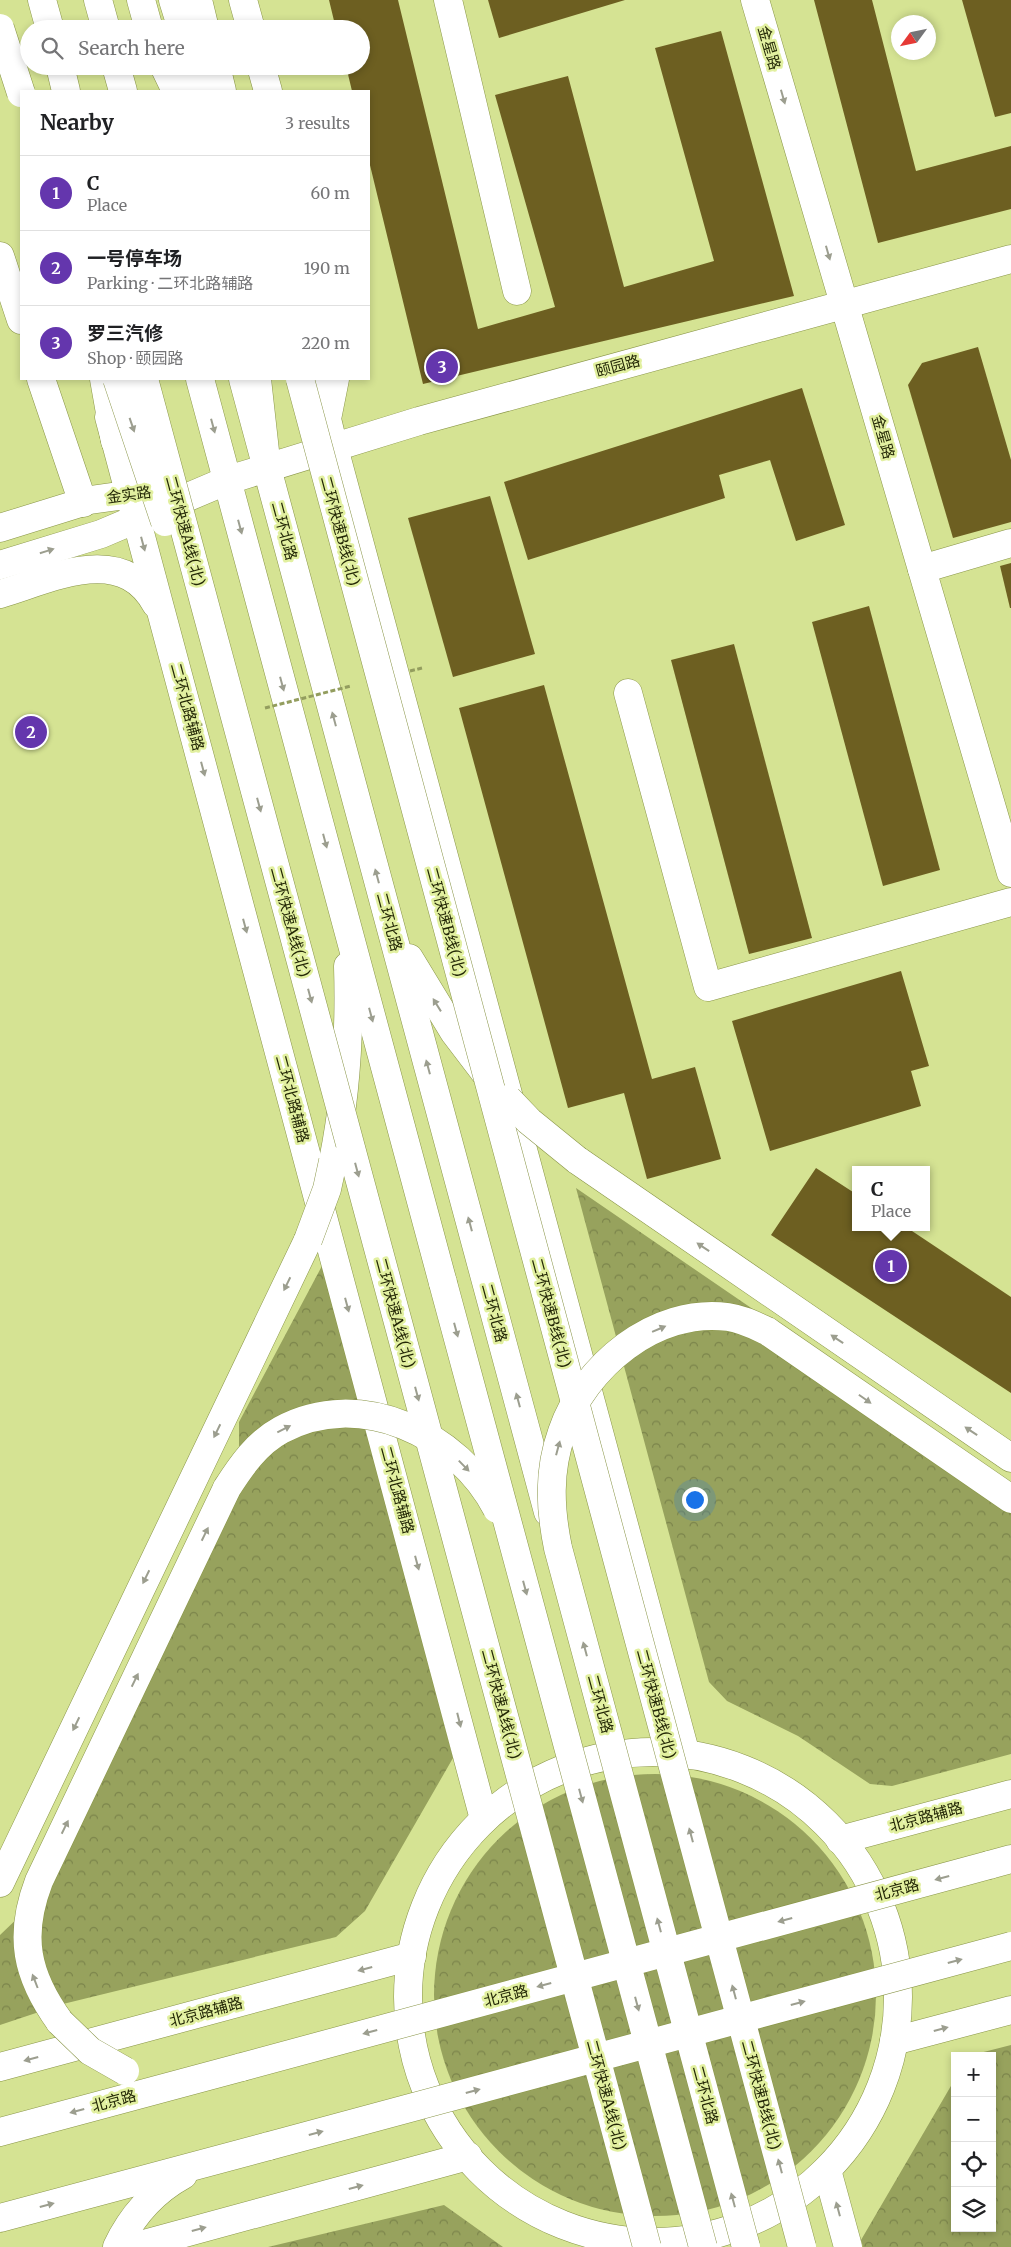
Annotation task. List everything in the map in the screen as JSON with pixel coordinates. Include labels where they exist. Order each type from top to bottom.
[{"type":"main road","points":[[42,0],[48,20]]},
{"type":"main road","points":[[98,0],[104,20]]},
{"type":"main road","points":[[243,0],[249,20]]},
{"type":"main road","points":[[448,0],[518,291]]},
{"type":"main road","name":"金星路","points":[[755,0],[1011,873]]},
{"type":"main road","points":[[181,11],[194,20]]},
{"type":"main road","points":[[0,12],[20,90]]},
{"type":"main road","points":[[0,28],[20,90]]},
{"type":"main road","points":[[62,75],[66,90]]},
{"type":"main road","points":[[115,75],[116,90]]},
{"type":"main road","points":[[118,75],[123,90]]},
{"type":"main road","points":[[162,75],[166,90]]},
{"type":"main road","points":[[168,75],[176,90]]},
{"type":"main road","points":[[196,75],[200,90]]},
{"type":"main road","points":[[218,75],[222,90]]},
{"type":"main road","points":[[264,75],[268,90]]},
{"type":"main road","points":[[0,256],[20,317]]},
{"type":"main road","name":"颐园路","points":[[228,480],[419,421],[1011,259]]},
{"type":"main road","points":[[41,380],[83,503]]},
{"type":"main road","name":"二环北路辅路","points":[[98,380],[484,1819]]},
{"type":"main road","points":[[104,380],[115,441]]},
{"type":"main road","points":[[117,380],[246,758]]},
{"type":"main road","name":"二环快速A线(北)","points":[[144,380],[647,2247]]},
{"type":"main road","points":[[200,380],[703,2247]]},
{"type":"main road","name":"二环北路","points":[[243,380],[746,2247]]},
{"type":"main road","points":[[257,380],[267,469]]},
{"type":"main road","points":[[293,380],[334,508]]},
{"type":"main road","name":"二环快速B线(北)","points":[[300,380],[802,2247]]},
{"type":"main road","points":[[317,380],[686,1754]]},
{"type":"main road","points":[[327,419],[335,380]]},
{"type":"main road","name":"金实路","points":[[0,528],[83,503],[132,506],[228,480]]},
{"type":"main road","name":"金实路","points":[[0,566],[101,534],[132,506]]},
{"type":"main road","points":[[922,569],[1011,544]]},
{"type":"main road","points":[[0,594],[87,569],[103,568],[119,572],[134,579],[153,598],[161,613]]},
{"type":"main road","points":[[628,693],[708,988],[1011,902]]},
{"type":"main road","points":[[385,906],[416,970],[470,1055],[529,1121],[577,1160],[1011,1458]]},
{"type":"main road","points":[[0,1883],[308,1240],[327,1189],[343,1104],[348,1021],[345,917]]},
{"type":"main road","points":[[558,1548],[552,1517],[551,1486],[555,1458],[562,1432],[573,1408],[587,1386],[603,1366],[642,1336],[662,1326],[706,1317],[727,1317],[748,1322],[767,1331],[1011,1499]]},
{"type":"main road","points":[[196,2079],[180,2082],[162,2081],[125,2071],[90,2051],[60,2022],[41,1993],[31,1968],[27,1947],[26,1925],[30,1904],[39,1881],[227,1488],[242,1464],[260,1445],[280,1430],[302,1420],[325,1414],[372,1415],[395,1421],[418,1431],[440,1444],[460,1461],[494,1503],[508,1529],[517,1557]]},
{"type":"main road","points":[[661,1752],[686,1754],[733,1765],[767,1780],[798,1800],[825,1823],[840,1840],[868,1880],[883,1913],[893,1948],[898,1984],[897,2020],[894,2041],[881,2090],[865,2122],[844,2152],[827,2170],[791,2201],[759,2219],[725,2232],[690,2240],[653,2243],[617,2240],[600,2241],[548,2218],[515,2200],[486,2176],[468,2156],[440,2118],[425,2085],[414,2049],[408,2012],[409,1975],[415,1938],[427,1902],[443,1870],[465,1840],[484,1819],[520,1791],[552,1773],[587,1760],[624,1753],[661,1752]]},
{"type":"main road","name":"北京路辅路","points":[[840,1840],[1011,1794]]},
{"type":"main road","name":"北京路","points":[[0,2132],[1000,1862]]},
{"type":"main road","points":[[0,2218],[1011,1946]]},
{"type":"main road","name":"北京路辅路","points":[[0,2067],[412,1956]]},
{"type":"main road","points":[[894,2041],[1011,2010]]},
{"type":"main road","points":[[132,2247],[468,2156]]},
{"type":"main road","points":[[117,2247],[135,2216],[151,2198],[171,2181],[193,2169],[218,2159]]},
{"type":"main road","points":[[827,2170],[848,2247]]},
{"type":"path","points":[[403,673],[422,668]]},
{"type":"path","points":[[259,710],[355,685]]},
{"type":"path","points":[[182,729],[211,722]]},
{"type":"green space","points":[[576,1188],[1011,1486],[1011,1754],[892,1786],[870,1784],[798,1736],[727,1701],[709,1682]]},
{"type":"green space","points":[[323,1264],[453,1758],[365,1911],[336,1937],[63,2004],[0,2025],[0,1935],[48,1889],[239,1481],[239,1422]]},
{"type":"green space","points":[[655,1774],[698,1778],[740,1791],[778,1811],[811,1839],[839,1872],[859,1910],[872,1952],[876,1995],[872,2038],[859,2080],[839,2118],[811,2151],[778,2179],[740,2199],[698,2212],[655,2216],[612,2212],[570,2199],[532,2179],[499,2151],[471,2118],[451,2080],[438,2038],[434,1995],[438,1952],[451,1910],[471,1872],[499,1839],[532,1811],[570,1791],[612,1778]]},
{"type":"green space","points":[[1011,2045],[1011,2247],[863,2247],[861,2240],[951,2086],[951,2232],[996,2232],[996,2052],[984,2052]]},
{"type":"green space","points":[[444,2205],[503,2247],[268,2247]]},
{"type":"building","points":[[329,0],[398,0],[478,329],[555,307],[495,95],[568,76],[624,287],[714,261],[655,48],[721,31],[794,296],[423,384],[370,165],[370,90],[352,90],[348,75],[370,75],[370,20],[334,20]]},
{"type":"building","points":[[488,0],[625,0],[499,38]]},
{"type":"building","points":[[814,0],[872,0],[916,171],[1011,146],[1011,209],[878,243]]},
{"type":"building","points":[[962,0],[1011,0],[1011,113],[995,117]]},
{"type":"building","points":[[978,347],[1011,460],[1011,522],[953,538],[908,385],[922,363]]},
{"type":"building","points":[[802,388],[845,525],[796,541],[770,460],[719,475],[725,498],[528,560],[504,482]]},
{"type":"building","points":[[490,496],[535,654],[453,677],[408,518]]},
{"type":"building","points":[[1011,563],[1011,608],[1010,608],[1000,566]]},
{"type":"building","points":[[869,606],[940,870],[883,886],[812,622]]},
{"type":"building","points":[[734,644],[812,938],[749,954],[671,660]]},
{"type":"building","points":[[544,685],[652,1079],[695,1067],[721,1159],[647,1179],[624,1093],[568,1108],[459,708]]},
{"type":"building","points":[[901,971],[929,1066],[911,1071],[921,1106],[770,1151],[732,1021]]},
{"type":"building","points":[[816,1168],[852,1191],[852,1231],[912,1231],[1011,1297],[1011,1393],[771,1235]]},
{"type":"place","name":"罗三汽修","points":[[442,367]]},
{"type":"place","name":"一号停车场","points":[[31,732]]},
{"type":"place","name":"C","points":[[891,1266]]}]
